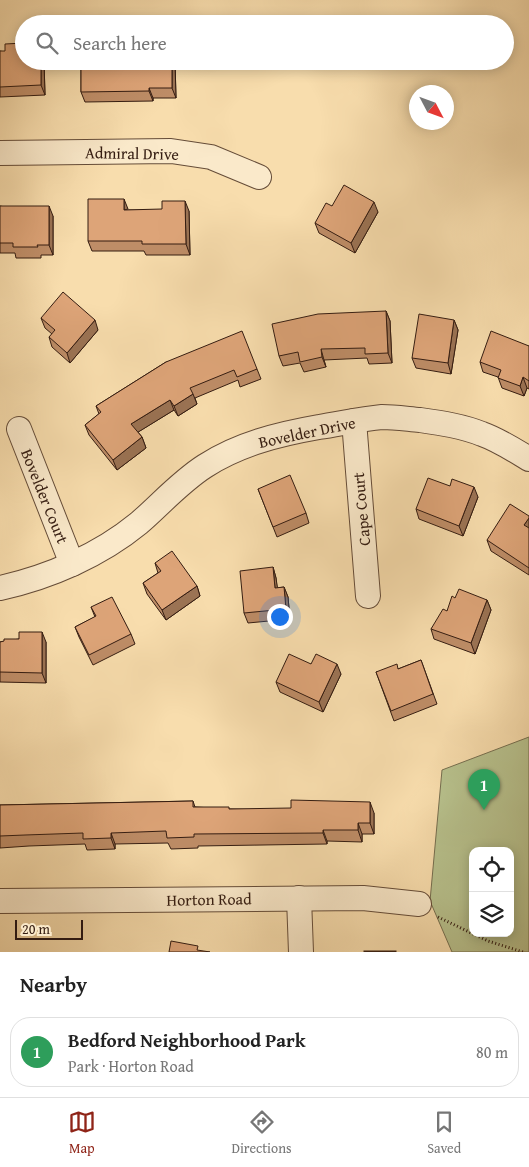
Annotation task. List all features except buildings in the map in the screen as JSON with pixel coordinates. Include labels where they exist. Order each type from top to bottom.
[{"type":"street","name":"Admiral Drive","points":[[0,153],[170,151],[211,157],[259,177]]},
{"type":"street","name":"Bovelder Drive","points":[[0,588],[72,564],[115,542],[198,472],[228,453],[254,442],[290,432],[383,417],[451,425],[483,434],[529,459]]},
{"type":"street","name":"Cape Court","points":[[354,421],[368,596]]},
{"type":"street","name":"Bovelder Court","points":[[18,429],[72,564]]},
{"type":"street","points":[[299,898],[301,952]]},
{"type":"street","name":"Horton Road","points":[[0,902],[363,898],[419,904]]},
{"type":"path","points":[[419,904],[437,917],[473,935],[523,952]]},
{"type":"green space","points":[[529,737],[529,952],[452,952],[430,901],[442,770]]},
{"type":"place","name":"Bedford Neighborhood Park","points":[[484,810]]}]
